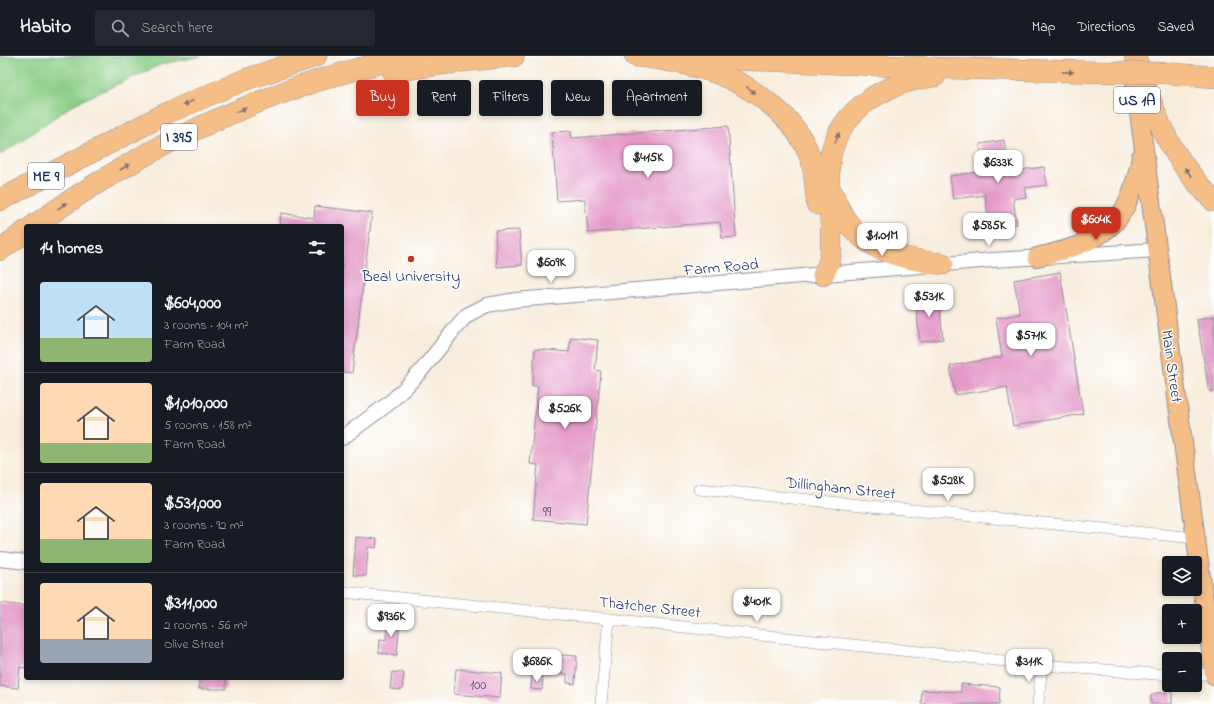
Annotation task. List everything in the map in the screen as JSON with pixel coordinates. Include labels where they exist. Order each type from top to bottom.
[{"type":"highway","name":"I 395","points":[[0,211],[38,185],[92,152],[148,122],[206,96],[264,73],[316,56]]},
{"type":"highway","name":"I 395","points":[[36,224],[91,187],[149,153],[195,130],[271,98],[348,72],[412,56]]},
{"type":"highway","points":[[271,98],[373,74],[464,61],[514,56]]},
{"type":"highway","points":[[635,56],[698,67],[733,79],[766,100],[792,125],[804,145],[813,166],[816,184],[823,275]]},
{"type":"highway","points":[[661,56],[899,67],[1033,71],[1164,73],[1214,72]]},
{"type":"highway","points":[[1135,56],[1159,122],[1169,142],[1186,169],[1214,201]]},
{"type":"highway","points":[[823,275],[830,260],[832,244],[829,176],[832,153],[842,127],[858,108],[881,93],[903,83],[926,77],[1033,71]]},
{"type":"highway","points":[[1164,73],[1214,77]]},
{"type":"highway","name":"ME 9","points":[[0,200],[92,152]]},
{"type":"highway","points":[[829,176],[832,191],[841,213],[850,226],[865,241],[879,249],[895,255],[914,260],[943,264]]},
{"type":"highway","points":[[0,250],[24,232]]},
{"type":"main road","name":"Main Street","points":[[1132,56],[1214,674]]},
{"type":"main road","points":[[1037,257],[1065,249],[1092,238],[1116,221],[1123,210],[1132,189],[1141,160],[1143,144]]},
{"type":"street","name":"Farm Road","points":[[344,437],[388,404],[405,388],[467,315],[487,305],[516,300],[943,264],[1158,250]]},
{"type":"street","name":"Dillingham Street","points":[[699,490],[1196,538]]},
{"type":"street","points":[[0,559],[24,562]]},
{"type":"street","name":"Thatcher Street","points":[[344,592],[1042,664],[1162,674]]},
{"type":"street","points":[[601,704],[609,619]]},
{"type":"street","points":[[1038,704],[1042,664]]},
{"type":"street","points":[[1202,675],[1214,674]]},
{"type":"green space","points":[[0,56],[201,56],[162,64],[74,104],[0,155]]},
{"type":"building","points":[[728,126],[736,237],[722,238],[720,222],[588,233],[585,199],[557,201],[552,132],[571,131],[572,138]]},
{"type":"building","points":[[1004,140],[1008,164],[1019,162],[1020,170],[1044,167],[1047,185],[1024,188],[1026,197],[1013,199],[1017,224],[990,228],[985,195],[953,199],[950,176],[984,171],[980,144]]},
{"type":"building","name":"Beal University","points":[[315,206],[372,213],[352,373],[344,372],[344,224],[280,224],[281,213],[314,218]]},
{"type":"building","points":[[519,230],[522,265],[497,267],[495,231]]},
{"type":"building","points":[[1060,272],[1083,414],[1013,426],[1007,387],[955,395],[950,366],[1002,357],[996,318],[1020,314],[1014,280]]},
{"type":"building","points":[[938,295],[943,339],[920,342],[915,298]]},
{"type":"building","points":[[1214,316],[1214,391],[1209,391],[1197,319]]},
{"type":"building","points":[[571,337],[598,340],[595,370],[601,371],[586,524],[533,519],[538,465],[530,464],[538,386],[532,386],[535,349],[569,352]]},
{"type":"building","points":[[356,537],[377,539],[376,548],[368,547],[366,576],[353,575]]},
{"type":"building","points":[[0,603],[24,606],[24,668],[20,667],[18,688],[0,686]]},
{"type":"building","points":[[389,618],[400,619],[397,655],[379,653],[380,639],[386,640]]},
{"type":"building","points":[[546,654],[577,656],[575,684],[567,683],[567,674],[545,674]]},
{"type":"building","points":[[456,669],[502,673],[500,698],[454,694]]},
{"type":"building","points":[[392,672],[404,673],[402,690],[390,689]]},
{"type":"building","points":[[532,676],[543,676],[542,690],[531,689]]},
{"type":"building","points":[[199,680],[226,680],[226,689],[199,689]]},
{"type":"building","points":[[961,684],[1000,687],[999,704],[921,704],[922,690],[961,692]]},
{"type":"building","points":[[1172,692],[1172,704],[1151,704],[1151,696],[1156,693]]},
{"type":"place","name":"Beal University","points":[[411,259]]}]
